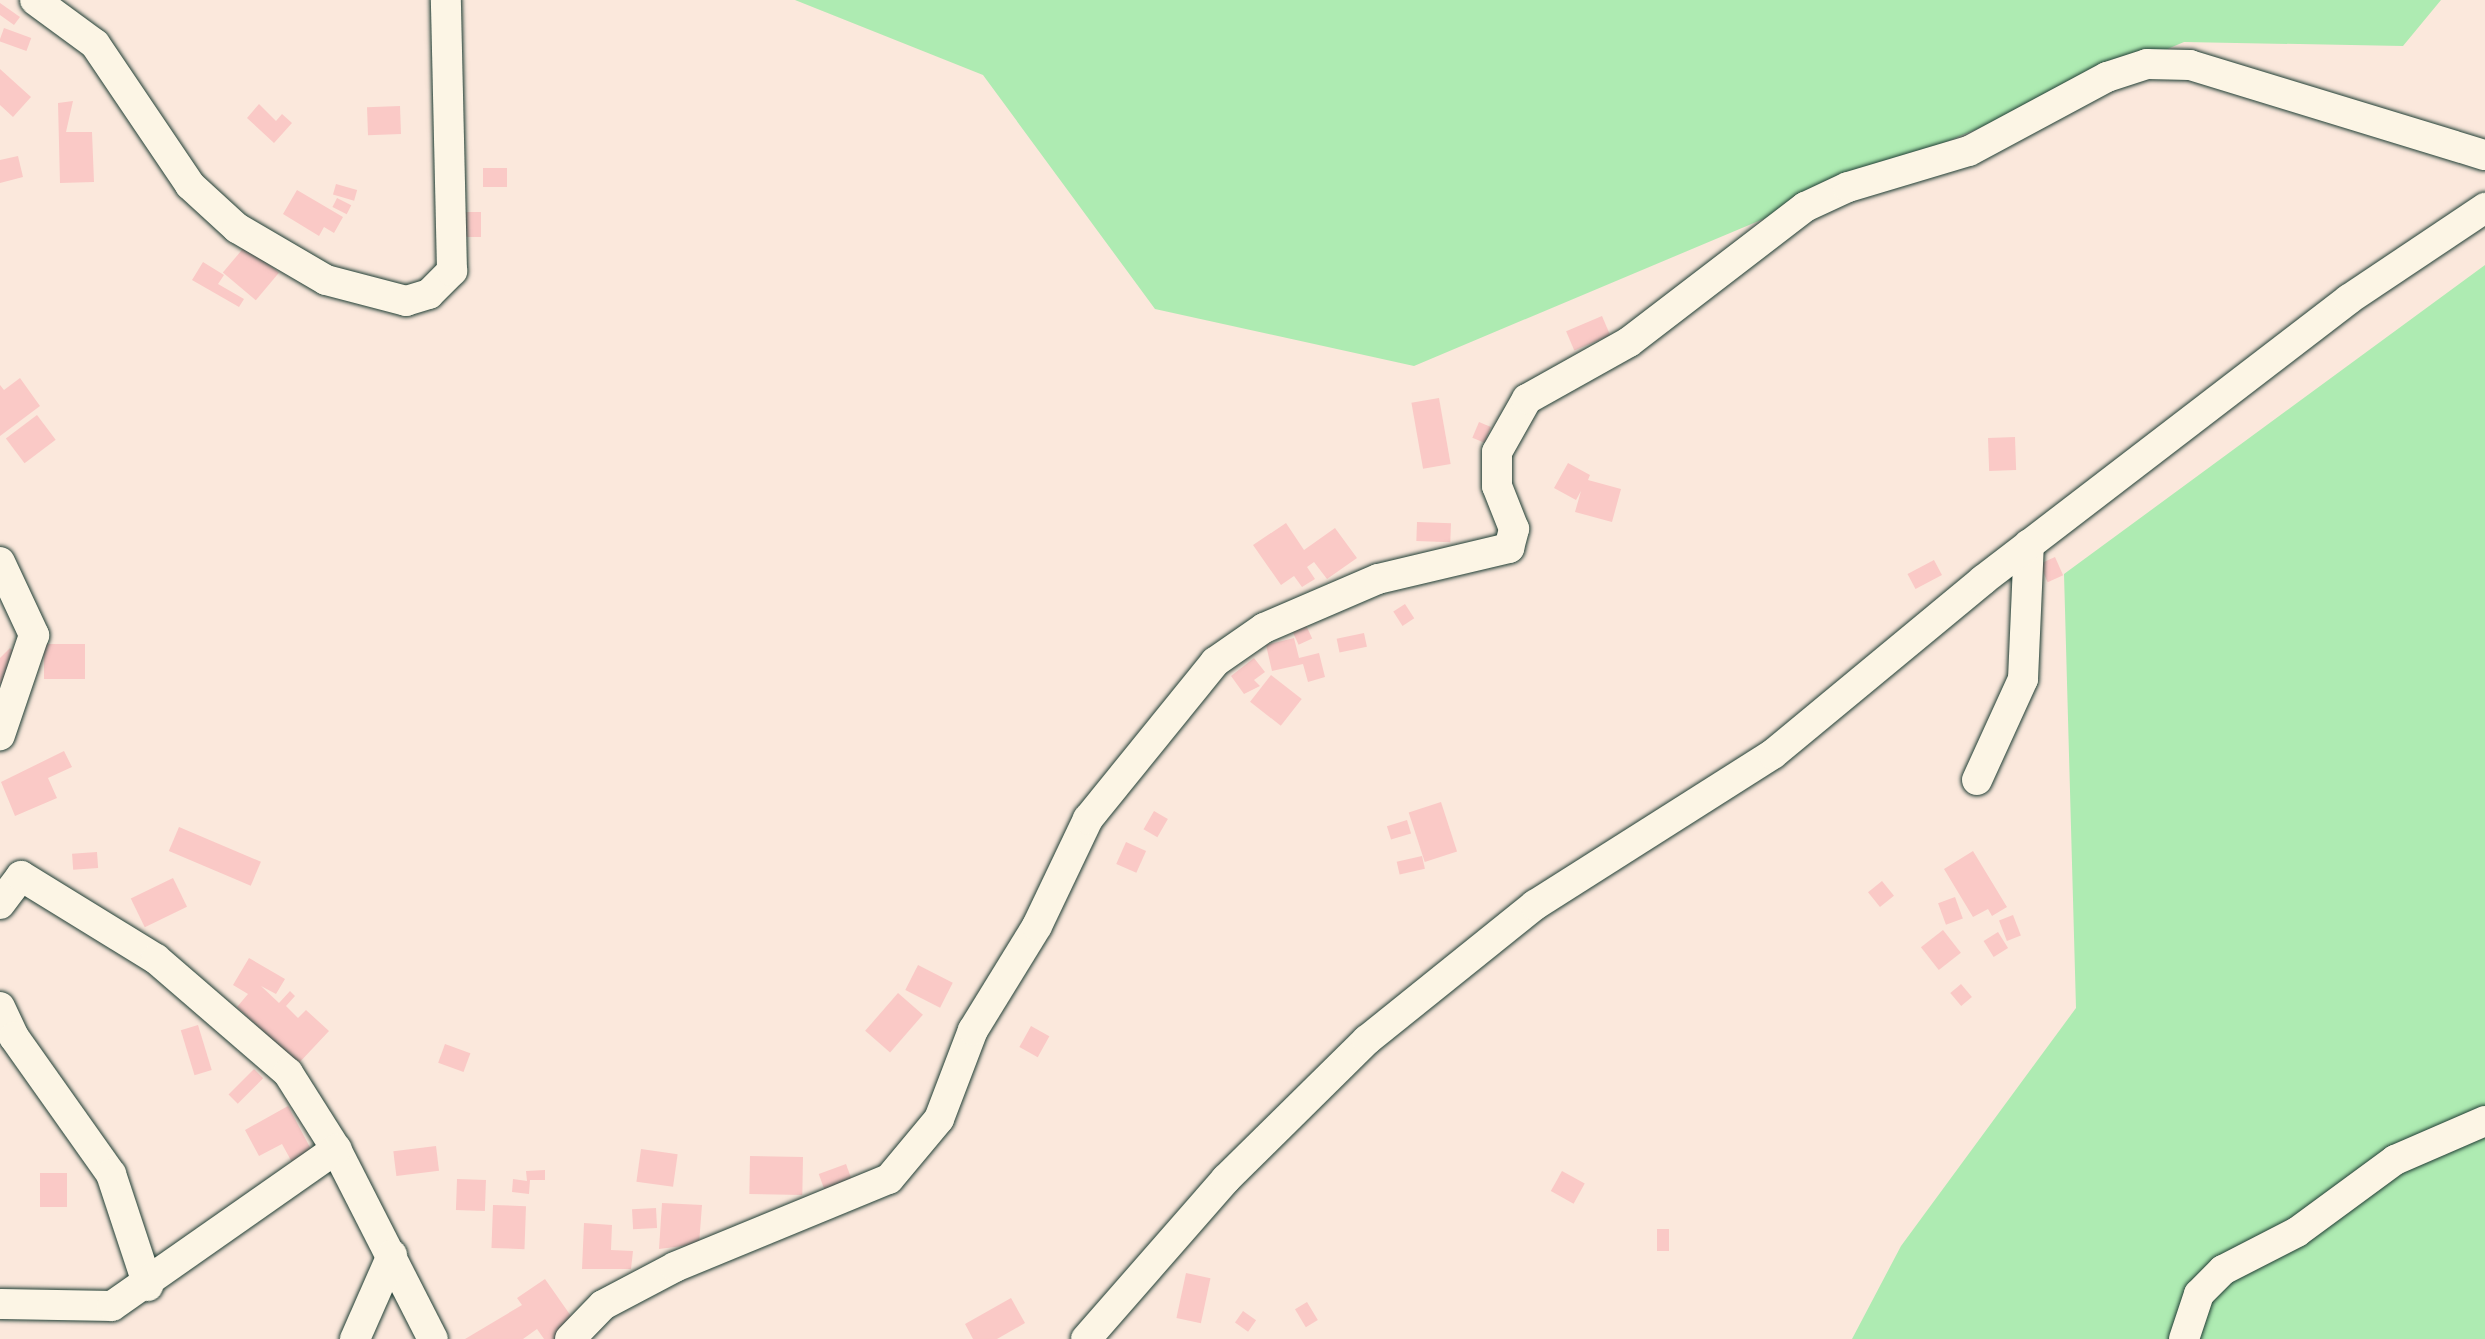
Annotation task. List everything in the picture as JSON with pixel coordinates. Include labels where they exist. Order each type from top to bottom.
[{"type":"street","points":[[35,0],[95,44],[190,185],[237,228],[326,280],[406,301],[429,294],[452,271],[446,0]]},
{"type":"street","points":[[570,1339],[603,1305],[675,1267],[889,1179],[939,1119],[972,1030],[1037,926],[1088,818],[1215,662],[1264,628],[1378,579],[1509,548],[1514,529],[1497,486],[1497,452],[1527,399],[1629,342],[1805,207],[1968,151],[2106,77],[2147,64],[2190,66],[2485,155]]},
{"type":"street","points":[[1086,1339],[1226,1179],[1367,1040],[1535,904],[1773,754],[2029,544],[2349,299],[2485,208]]},
{"type":"street","points":[[1978,780],[2023,680],[2029,544]]},
{"type":"street","points":[[0,562],[34,635],[0,734]]},
{"type":"street","points":[[0,904],[21,876],[156,959],[288,1073],[336,1149],[433,1339]]},
{"type":"street","points":[[0,1008],[14,1038],[112,1174],[148,1286]]},
{"type":"street","points":[[2184,1339],[2199,1294],[2224,1270],[2297,1232],[2396,1160],[2485,1121]]},
{"type":"street","points":[[0,1304],[112,1306],[148,1286],[336,1149]]},
{"type":"street","points":[[355,1339],[392,1255]]},
{"type":"green space","points":[[795,0],[2441,0],[2403,46],[2184,42],[1414,366],[1155,309],[983,75]]},
{"type":"green space","points":[[2485,265],[2485,1339],[1852,1339],[1901,1246],[2076,1008],[2064,574]]},
{"type":"building","points":[[0,3],[20,17],[14,25],[0,15]]},
{"type":"building","points":[[4,28],[31,38],[26,51],[0,41]]},
{"type":"building","points":[[0,69],[31,97],[13,117],[0,105]]},
{"type":"building","points":[[73,101],[66,132],[92,132],[94,182],[60,183],[58,103]]},
{"type":"building","points":[[259,104],[276,121],[282,114],[292,123],[274,143],[247,118]]},
{"type":"building","points":[[400,106],[401,134],[368,135],[367,107]]},
{"type":"building","points":[[18,156],[23,177],[0,183],[0,160]]},
{"type":"building","points":[[483,168],[507,168],[507,187],[483,187]]},
{"type":"building","points":[[336,184],[357,190],[354,201],[333,195]]},
{"type":"building","points":[[297,190],[343,217],[334,233],[324,227],[319,236],[283,214]]},
{"type":"building","points":[[337,198],[351,205],[347,214],[332,207]]},
{"type":"building","points":[[461,212],[481,212],[481,237],[461,237]]},
{"type":"building","points":[[246,245],[279,273],[256,300],[223,273]]},
{"type":"building","points":[[203,262],[224,275],[218,284],[244,299],[239,307],[192,280]]},
{"type":"building","points":[[1602,316],[1610,335],[1574,351],[1566,331]]},
{"type":"building","points":[[20,378],[40,406],[0,436],[0,385],[4,390]]},
{"type":"building","points":[[1439,398],[1451,464],[1423,469],[1411,403]]},
{"type":"building","points":[[37,415],[56,440],[25,463],[6,438]]},
{"type":"building","points":[[1479,422],[1491,427],[1484,443],[1472,438]]},
{"type":"building","points":[[2015,437],[2016,470],[1989,471],[1988,438]]},
{"type":"building","points":[[1568,463],[1590,475],[1588,480],[1621,489],[1612,522],[1575,512],[1581,491],[1576,500],[1554,488]]},
{"type":"building","points":[[1417,522],[1451,523],[1450,542],[1416,541]]},
{"type":"building","points":[[1286,523],[1304,550],[1335,528],[1357,558],[1327,579],[1314,562],[1307,567],[1315,579],[1302,587],[1294,576],[1281,585],[1253,545]]},
{"type":"building","points":[[2055,557],[2063,575],[2048,582],[2039,564]]},
{"type":"building","points":[[1934,560],[1942,575],[1915,589],[1908,574]]},
{"type":"building","points":[[1405,604],[1414,618],[1403,626],[1393,612]]},
{"type":"building","points":[[1305,623],[1312,638],[1299,645],[1291,629]]},
{"type":"building","points":[[1364,633],[1367,647],[1340,653],[1337,639]]},
{"type":"building","points":[[1294,638],[1299,658],[1319,653],[1325,677],[1308,682],[1303,664],[1272,671],[1266,645]]},
{"type":"building","points":[[44,644],[85,644],[85,679],[44,679]]},
{"type":"building","points":[[10,648],[23,660],[0,685],[0,658]]},
{"type":"building","points":[[1254,658],[1265,672],[1254,680],[1260,686],[1244,694],[1231,676]]},
{"type":"building","points":[[1271,675],[1302,699],[1281,726],[1250,702]]},
{"type":"building","points":[[64,751],[72,767],[48,778],[57,798],[15,816],[1,782]]},
{"type":"building","points":[[1441,802],[1457,851],[1425,862],[1409,813]]},
{"type":"building","points":[[1154,811],[1168,819],[1157,837],[1144,829]]},
{"type":"building","points":[[1407,820],[1411,833],[1391,840],[1387,826]]},
{"type":"building","points":[[179,827],[261,862],[251,886],[169,851]]},
{"type":"building","points":[[1126,842],[1146,851],[1136,873],[1116,864]]},
{"type":"building","points":[[1973,851],[2007,907],[1992,916],[1988,909],[1973,917],[1944,869]]},
{"type":"building","points":[[97,852],[98,868],[73,870],[72,854]]},
{"type":"building","points":[[1422,856],[1425,869],[1400,875],[1397,862]]},
{"type":"building","points":[[173,878],[187,907],[145,927],[131,899]]},
{"type":"building","points":[[1882,881],[1894,896],[1880,907],[1868,892]]},
{"type":"building","points":[[1955,897],[1963,919],[1946,925],[1938,903]]},
{"type":"building","points":[[2013,915],[2021,936],[2007,941],[1999,920]]},
{"type":"building","points":[[1943,930],[1961,953],[1939,970],[1921,947]]},
{"type":"building","points":[[1998,932],[2008,948],[1994,957],[1984,941]]},
{"type":"building","points":[[249,958],[285,979],[276,994],[261,986],[279,1003],[290,991],[295,996],[286,1006],[298,1018],[306,1010],[329,1031],[298,1064],[237,1007],[248,994],[233,985]]},
{"type":"building","points":[[918,965],[953,983],[940,1008],[905,990]]},
{"type":"building","points":[[1961,984],[1972,997],[1961,1006],[1950,993]]},
{"type":"building","points":[[898,993],[923,1015],[890,1052],[865,1031]]},
{"type":"building","points":[[198,1025],[212,1070],[195,1075],[181,1030]]},
{"type":"building","points":[[1031,1026],[1049,1036],[1038,1057],[1019,1047]]},
{"type":"building","points":[[445,1044],[470,1053],[464,1072],[438,1063]]},
{"type":"building","points":[[254,1069],[263,1078],[238,1104],[229,1094]]},
{"type":"building","points":[[288,1106],[313,1153],[293,1164],[282,1144],[259,1156],[245,1130]]},
{"type":"building","points":[[436,1146],[439,1171],[396,1176],[393,1151]]},
{"type":"building","points":[[641,1149],[678,1154],[673,1187],[636,1182]]},
{"type":"building","points":[[750,1156],[803,1157],[802,1195],[749,1194]]},
{"type":"building","points":[[846,1164],[853,1183],[826,1193],[819,1174]]},
{"type":"building","points":[[545,1170],[545,1180],[530,1180],[529,1194],[512,1192],[513,1179],[527,1181],[526,1171]]},
{"type":"building","points":[[1562,1171],[1585,1184],[1574,1204],[1551,1191]]},
{"type":"building","points":[[40,1173],[67,1173],[67,1207],[40,1207]]},
{"type":"building","points":[[457,1179],[486,1180],[485,1211],[456,1210]]},
{"type":"building","points":[[662,1203],[702,1205],[699,1244],[659,1249]]},
{"type":"building","points":[[493,1205],[526,1206],[524,1249],[491,1248]]},
{"type":"building","points":[[656,1208],[657,1228],[633,1229],[632,1209]]},
{"type":"building","points":[[584,1223],[612,1225],[611,1250],[633,1251],[631,1269],[582,1269]]},
{"type":"building","points":[[1657,1229],[1669,1229],[1669,1251],[1657,1251]]},
{"type":"building","points":[[1186,1273],[1210,1278],[1201,1323],[1176,1318]]},
{"type":"building","points":[[545,1279],[578,1326],[559,1339],[544,1339],[537,1329],[523,1339],[465,1339],[522,1305],[517,1298]]},
{"type":"building","points":[[1011,1298],[1025,1323],[997,1339],[973,1339],[965,1324]]},
{"type":"building","points":[[1307,1302],[1318,1320],[1306,1327],[1295,1309]]},
{"type":"building","points":[[1243,1311],[1256,1320],[1248,1332],[1235,1322]]}]
